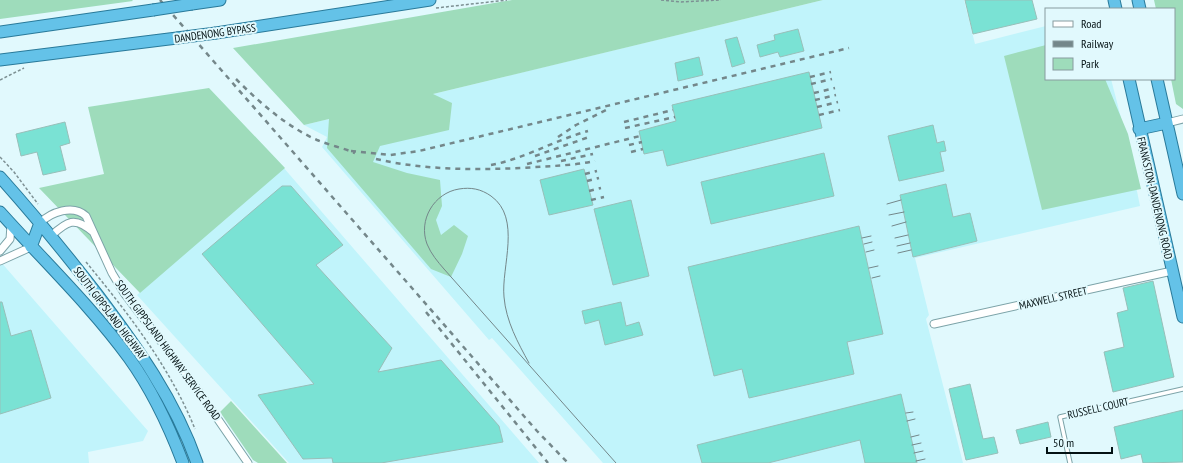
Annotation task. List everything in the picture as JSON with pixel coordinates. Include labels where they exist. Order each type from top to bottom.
[{"type":"highway","points":[[0,32],[220,0]]},
{"type":"highway","name":"DANDENONG BYPASS","points":[[2,60],[216,33],[430,0]]},
{"type":"highway","name":"FRANKSTON-DANDENONG ROAD","points":[[1129,80],[1140,129],[1178,269],[1183,317]]},
{"type":"highway","points":[[1157,80],[1183,194]]},
{"type":"highway","points":[[1140,129],[1167,123]]},
{"type":"highway","name":"SOUTH GIPPSLAND HIGHWAY","points":[[0,177],[51,236],[146,362],[171,403],[197,463]]},
{"type":"highway","name":"SOUTH GIPPSLAND HIGHWAY","points":[[0,212],[100,323],[128,357],[163,416],[183,463]]},
{"type":"highway","points":[[31,247],[40,223]]},
{"type":"highway","points":[[31,247],[51,236]]},
{"type":"street","points":[[1167,123],[1183,119]]},
{"type":"street","name":"SOUTH GIPPSLAND HIGHWAY SERVICE ROAD","points":[[40,223],[53,214],[75,210],[86,216],[112,273],[124,293],[195,386],[248,463]]},
{"type":"street","points":[[51,236],[64,224],[72,221],[85,226],[95,234]]},
{"type":"street","points":[[0,251],[10,239],[11,225]]},
{"type":"street","points":[[0,260],[31,247]]},
{"type":"street","name":"MAXWELL STREET","points":[[934,324],[1178,269]]},
{"type":"lane","name":"RUSSELL COURT","points":[[1070,463],[1060,417],[1183,389]]},
{"type":"path","points":[[661,0],[681,2],[721,0]]},
{"type":"shaded area","points":[[823,0],[964,0],[975,44],[1045,26],[1045,80],[1111,80],[1126,137],[1140,206],[915,258],[929,315],[926,319],[963,463],[603,463],[492,338],[489,340],[322,147],[327,137],[304,125]]},
{"type":"shaded area","points":[[283,167],[539,463],[289,463],[137,295]]},
{"type":"shaded area","points":[[0,261],[148,431],[143,441],[88,452],[89,463],[0,463]]},
{"type":"green space","points":[[0,0],[132,0],[133,1],[0,19]]},
{"type":"green space","points":[[512,0],[823,0],[433,94],[452,103],[449,130],[380,146],[373,162],[407,173],[440,180],[442,206],[436,220],[441,235],[454,225],[468,236],[462,254],[451,277],[431,269],[327,148],[329,119],[304,125],[233,48]]},
{"type":"green space","points":[[1154,0],[1183,0],[1183,109],[1176,104],[1171,80],[1175,80],[1175,8],[1156,8]]},
{"type":"green space","points":[[1045,45],[1045,80],[1105,80],[1128,134],[1141,189],[1042,210],[1004,56]]},
{"type":"green space","points":[[209,88],[285,168],[140,293],[39,188],[104,174],[88,107]]},
{"type":"green space","points":[[231,401],[287,463],[258,463],[253,460],[220,412]]},
{"type":"building","points":[[965,0],[1032,0],[1037,19],[973,34]]},
{"type":"building","points":[[798,29],[804,51],[780,57],[778,52],[760,57],[757,45],[775,40],[774,35]]},
{"type":"building","points":[[737,37],[745,63],[732,67],[725,40]]},
{"type":"building","points":[[699,57],[703,75],[678,81],[675,63]]},
{"type":"building","points":[[809,72],[822,128],[667,166],[663,150],[644,154],[639,131],[676,121],[672,105]]},
{"type":"building","points":[[65,122],[70,143],[60,146],[66,170],[43,175],[37,152],[21,156],[16,134]]},
{"type":"building","points":[[933,125],[937,143],[944,141],[946,151],[940,152],[944,171],[899,181],[888,136]]},
{"type":"building","points":[[824,153],[834,196],[711,224],[701,182]]},
{"type":"building","points":[[584,169],[593,205],[549,215],[540,180]]},
{"type":"building","points":[[946,184],[953,217],[970,213],[977,241],[913,257],[900,195]]},
{"type":"building","points":[[282,186],[291,186],[343,245],[316,265],[392,348],[378,372],[441,360],[499,426],[503,442],[381,463],[333,463],[332,458],[303,459],[258,395],[314,384],[202,254]]},
{"type":"building","points":[[631,200],[649,276],[613,285],[594,209]]},
{"type":"building","points":[[859,226],[883,334],[847,342],[854,374],[749,398],[742,369],[714,376],[688,267]]},
{"type":"building","points":[[1153,281],[1174,377],[1113,392],[1104,352],[1124,347],[1117,313],[1128,310],[1123,288]]},
{"type":"building","points":[[0,302],[2,302],[11,336],[31,330],[51,398],[0,414]]},
{"type":"building","points":[[621,302],[626,326],[639,322],[643,335],[605,345],[599,320],[585,324],[582,311]]},
{"type":"building","points":[[970,384],[983,439],[994,437],[998,453],[966,460],[949,389]]},
{"type":"building","points":[[901,394],[917,463],[865,463],[860,440],[768,463],[702,463],[697,445]]},
{"type":"building","points":[[1183,410],[1183,462],[1143,463],[1141,454],[1121,459],[1114,427]]},
{"type":"building","points":[[1048,422],[1051,437],[1020,444],[1016,430]]},
{"type":"tram line","points":[[529,363],[513,332],[505,306],[504,285],[508,244],[506,217],[500,205],[491,196],[483,192],[468,188],[450,192],[442,196],[436,202],[430,209],[427,217],[425,235],[430,251],[444,269],[616,463]]},
{"type":"tram line","points":[[887,204],[901,200]]},
{"type":"tram line","points":[[889,215],[904,212]]},
{"type":"tram line","points":[[892,226],[906,222]]},
{"type":"tram line","points":[[895,238],[908,235]]},
{"type":"tram line","points":[[862,238],[871,236]]},
{"type":"tram line","points":[[864,244],[872,242]]},
{"type":"tram line","points":[[897,246],[910,243]]},
{"type":"tram line","points":[[866,252],[874,250]]},
{"type":"tram line","points":[[898,253],[911,250]]},
{"type":"tram line","points":[[869,268],[878,266]]},
{"type":"tram line","points":[[872,278],[880,276]]},
{"type":"tram line","points":[[906,413],[913,412]]},
{"type":"tram line","points":[[907,421],[915,419]]},
{"type":"tram line","points":[[911,437],[919,435]]},
{"type":"tram line","points":[[912,445],[921,443]]},
{"type":"tram line","points":[[914,453],[923,451]]},
{"type":"tram line","points":[[916,461],[925,459]]},
{"type":"railway","points":[[160,0],[537,431],[568,463]]},
{"type":"railway","points":[[351,151],[390,155],[419,151],[849,48]]},
{"type":"railway","points":[[810,77],[831,72]]},
{"type":"railway","points":[[236,79],[254,97],[295,128],[317,140],[355,153]]},
{"type":"railway","points":[[811,84],[832,79]]},
{"type":"railway","points":[[814,93],[835,88]]},
{"type":"railway","points":[[815,100],[836,95]]},
{"type":"railway","points":[[817,107],[838,102]]},
{"type":"railway","points":[[558,137],[576,125],[606,110]]},
{"type":"railway","points":[[624,122],[673,110]]},
{"type":"railway","points":[[819,115],[840,110]]},
{"type":"railway","points":[[625,128],[675,117]]},
{"type":"railway","points":[[491,165],[527,154],[588,131]]},
{"type":"railway","points":[[527,164],[640,136]]},
{"type":"railway","points":[[535,156],[589,137]]},
{"type":"railway","points":[[629,145],[642,142]]},
{"type":"railway","points":[[631,152],[643,149]]},
{"type":"railway","points":[[561,161],[593,154]]},
{"type":"railway","points":[[376,159],[394,163],[430,167],[467,169],[522,168],[568,165],[595,161]]},
{"type":"railway","points":[[585,174],[597,171]]},
{"type":"railway","points":[[587,181],[599,178]]},
{"type":"railway","points":[[589,191],[601,188]]},
{"type":"railway","points":[[591,200],[604,197]]},
{"type":"railway","points":[[426,312],[548,463]]}]
